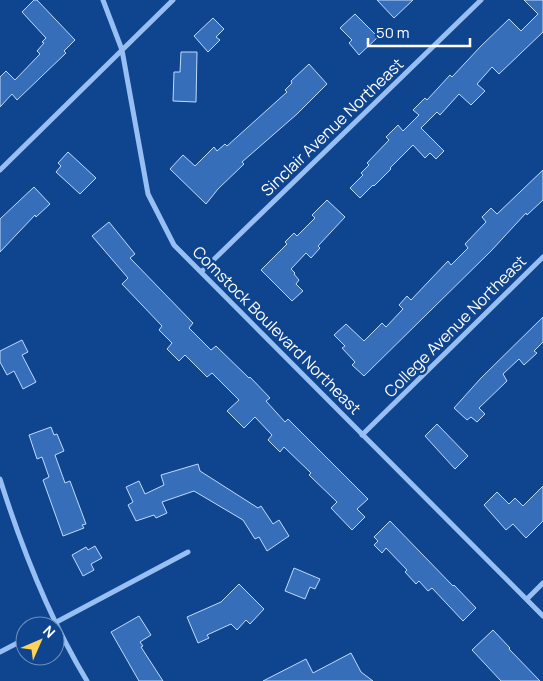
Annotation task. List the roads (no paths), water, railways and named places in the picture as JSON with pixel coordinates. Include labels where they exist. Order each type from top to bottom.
[{"type":"street","name":"Comstock Boulevard Northeast","points":[[103,0],[122,50],[148,194],[174,245],[543,616]]},
{"type":"street","points":[[0,170],[173,0]]},
{"type":"street","name":"Sinclair Avenue Northeast","points":[[201,272],[481,0]]},
{"type":"street","name":"College Avenue Northeast","points":[[362,434],[543,257]]},
{"type":"street","points":[[0,479],[18,533],[54,616]]},
{"type":"street","points":[[65,618],[188,552]]},
{"type":"street","points":[[526,599],[543,583]]},
{"type":"street","points":[[65,638],[87,681]]},
{"type":"street","points":[[0,652],[15,644]]}]
